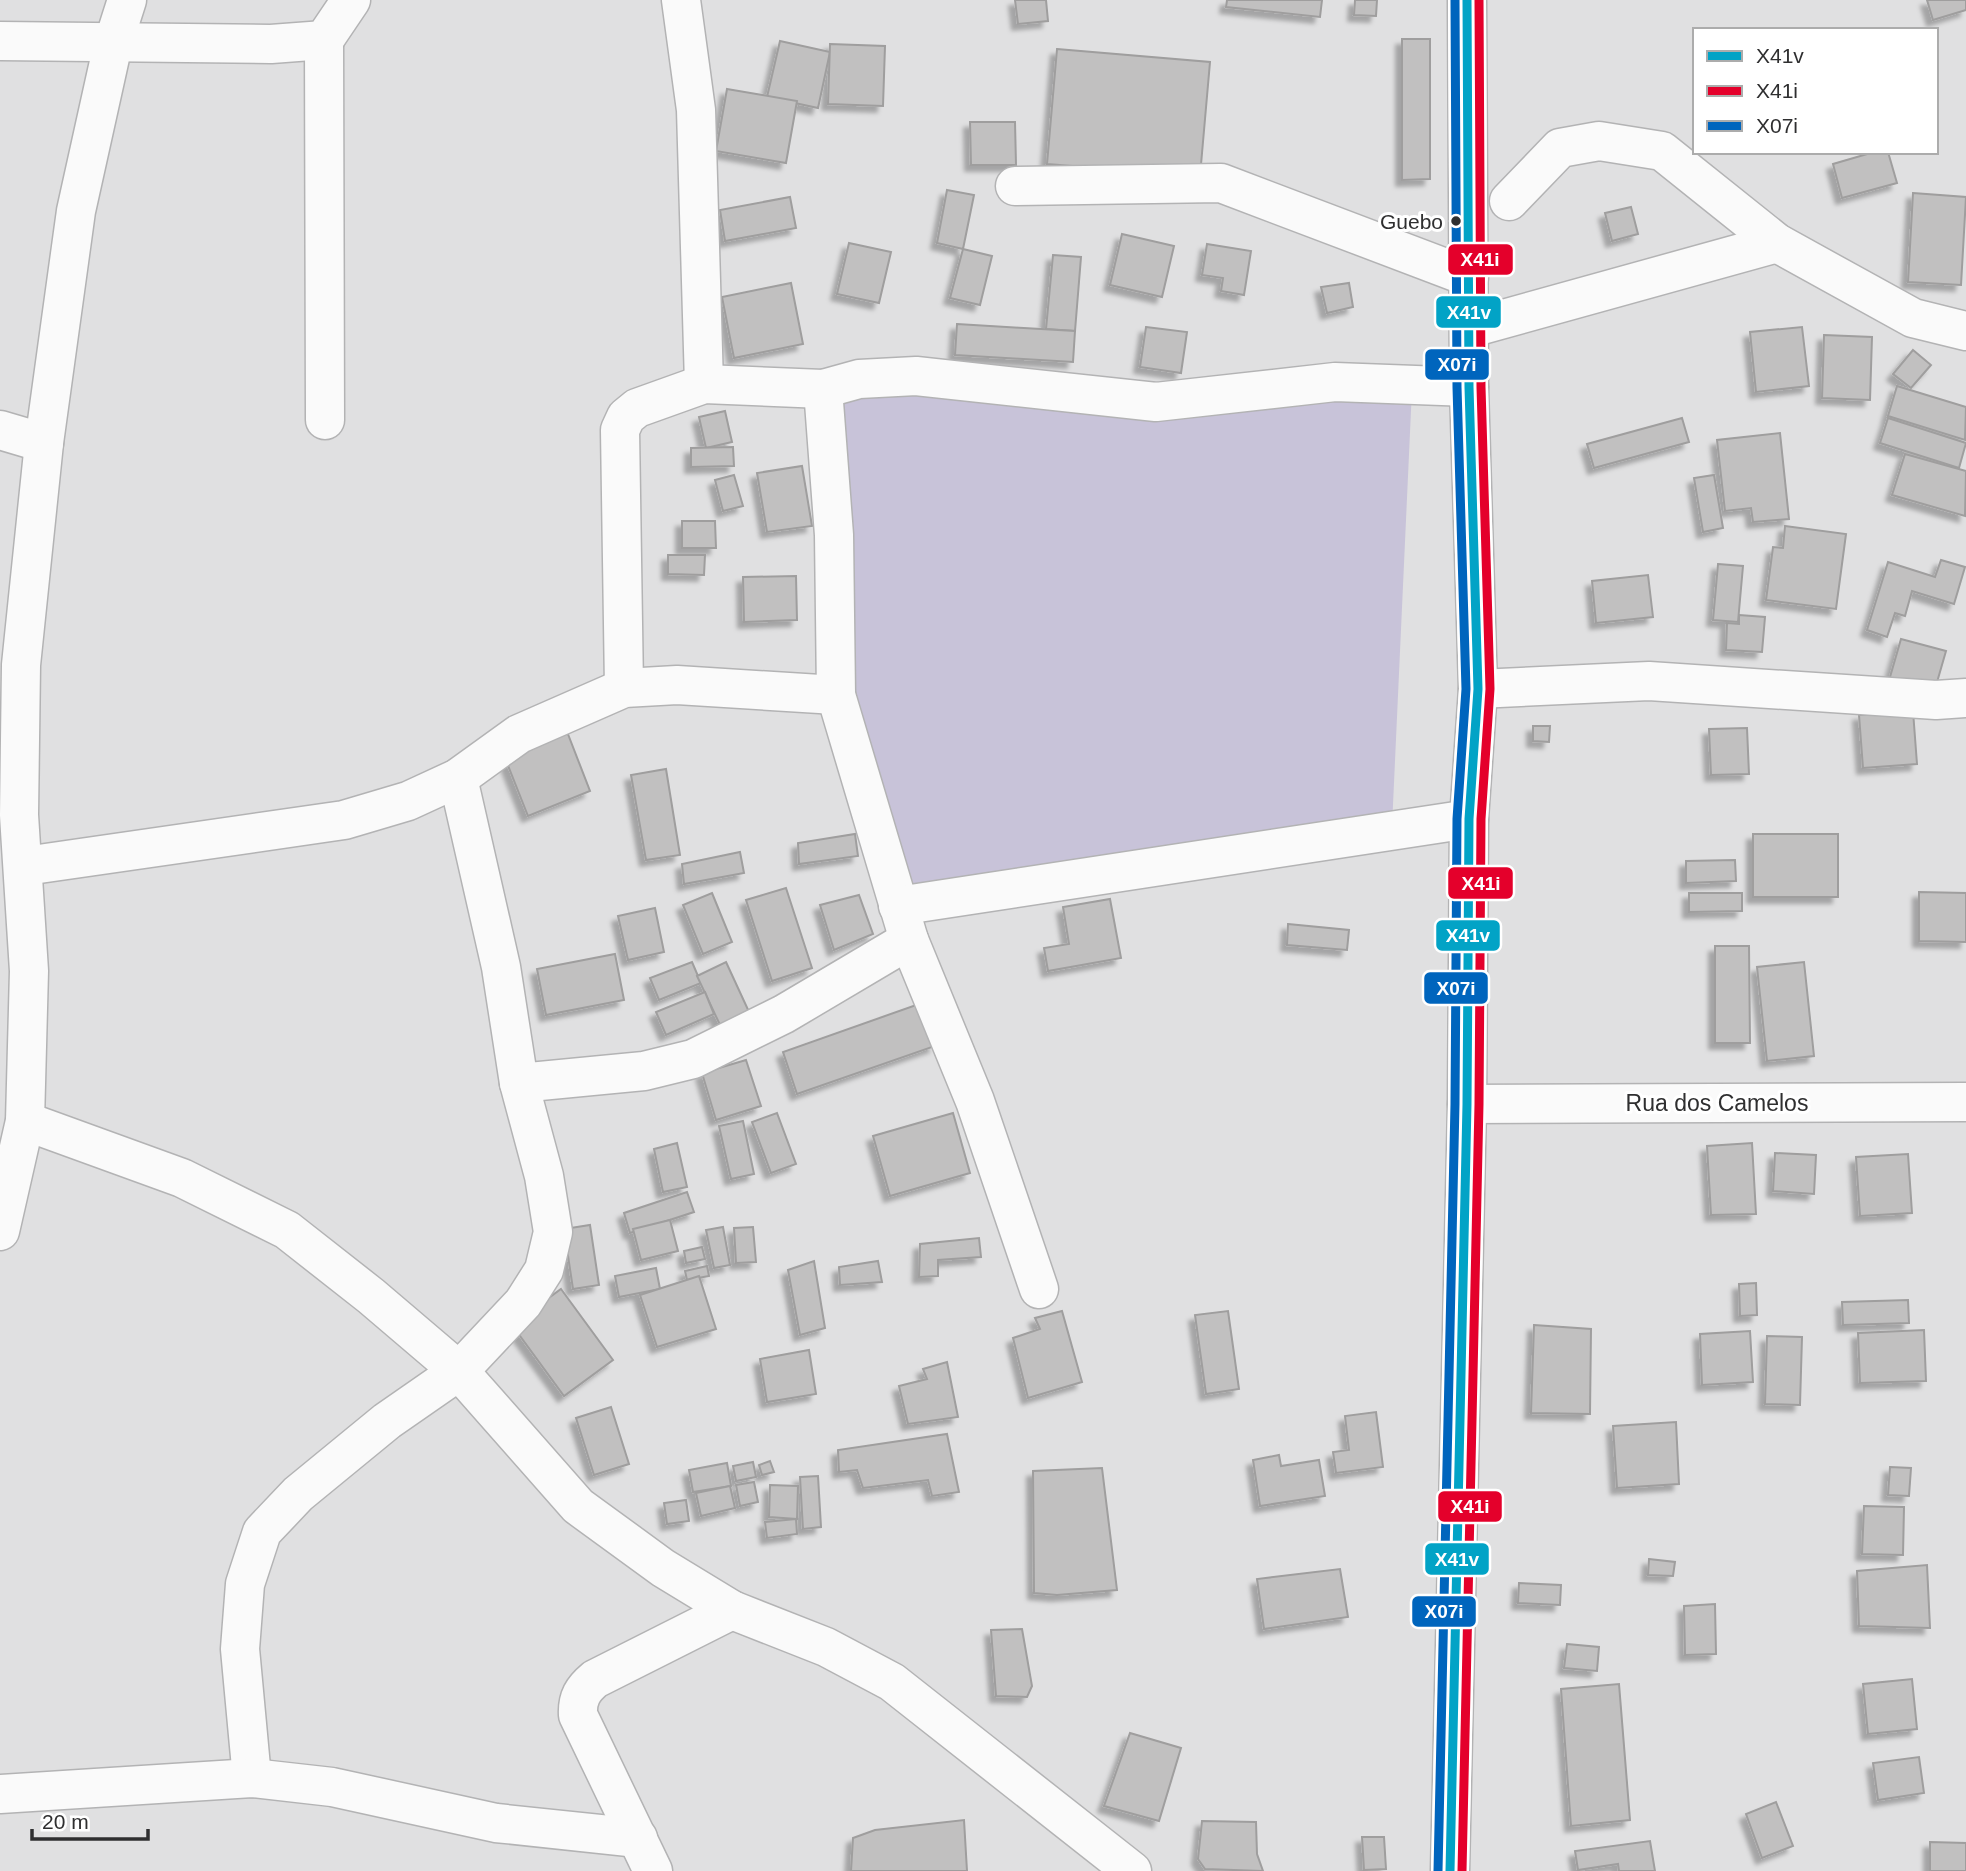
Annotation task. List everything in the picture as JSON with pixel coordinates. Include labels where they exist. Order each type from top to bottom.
[{"type":"street","points":[[0,1231],[5,1191],[25,1121],[29,971],[25,866],[10,811],[44,443],[76,211],[113,44],[127,0]]},
{"type":"street","points":[[325,420],[324,40],[351,0]]},
{"type":"street","points":[[681,0],[696,110],[704,384]]},
{"type":"street","points":[[1450,1871],[1468,1104],[1469,819],[1478,689],[1469,387],[1471,328],[1467,0]]},
{"type":"street","points":[[0,41],[271,44],[324,40]]},
{"type":"street","points":[[1509,201],[1560,148],[1599,141],[1662,151],[1777,243],[1913,318],[1966,331]]},
{"type":"street","points":[[1015,186],[1221,183],[1469,277]]},
{"type":"street","points":[[1471,328],[1777,243]]},
{"type":"street","points":[[624,688],[620,430],[626,417],[637,408],[704,384],[823,389],[859,379],[916,376],[1156,402],[1335,382],[1469,387]]},
{"type":"street","points":[[823,389],[834,535],[835,695],[904,923],[975,1101],[1039,1289]]},
{"type":"street","points":[[0,430],[44,443]]},
{"type":"street","points":[[1478,689],[1650,681],[1936,700],[1966,698]]},
{"type":"street","points":[[25,866],[344,820],[408,801],[458,778],[519,734],[624,688],[677,685],[835,695]]},
{"type":"street","points":[[253,1778],[240,1649],[245,1584],[262,1532],[298,1494],[387,1420],[459,1371],[523,1303],[544,1270],[553,1232],[544,1177],[519,1083],[501,967],[458,778]]},
{"type":"street","points":[[519,1083],[644,1071],[693,1059],[784,1014],[904,923],[1469,819]]},
{"type":"street","name":"Rua dos Camelos","points":[[1468,1104],[1966,1102]]},
{"type":"street","points":[[25,1121],[183,1178],[287,1230],[371,1296],[459,1371],[578,1506],[663,1567],[732,1610],[826,1647],[892,1682],[1132,1871]]},
{"type":"street","points":[[645,1854],[578,1715],[578,1702],[585,1687],[595,1679],[732,1610]]},
{"type":"street","points":[[0,1794],[253,1778],[332,1787],[645,1854]]},
{"type":"shaded area","points":[[846,388],[1412,389],[1392,827],[920,893],[899,880],[850,691],[836,401]]},
{"type":"building","points":[[1015,0],[1046,0],[1048,21],[1018,24]]},
{"type":"building","points":[[1227,0],[1322,0],[1320,17],[1226,7]]},
{"type":"building","points":[[1355,0],[1377,0],[1376,16],[1354,15]]},
{"type":"building","points":[[1927,0],[1966,0],[1966,10],[1933,20]]},
{"type":"building","points":[[1402,39],[1430,39],[1430,179],[1402,180]]},
{"type":"building","points":[[780,41],[830,52],[818,108],[767,97]]},
{"type":"building","points":[[830,44],[885,46],[883,106],[828,104]]},
{"type":"building","points":[[1057,49],[1210,62],[1200,176],[1047,164]]},
{"type":"building","points":[[727,89],[797,101],[786,163],[716,151]]},
{"type":"building","points":[[970,122],[1015,122],[1016,165],[971,165]]},
{"type":"building","points":[[1867,154],[1889,154],[1897,183],[1842,198],[1833,164]]},
{"type":"building","points":[[947,190],[974,195],[963,249],[937,243]]},
{"type":"building","points":[[1913,193],[1966,197],[1961,285],[1908,282]]},
{"type":"building","points":[[790,197],[796,228],[725,241],[720,210]]},
{"type":"building","points":[[1631,207],[1638,234],[1612,241],[1605,213]]},
{"type":"building","points":[[1122,234],[1174,246],[1162,297],[1110,285]]},
{"type":"building","points":[[849,243],[891,252],[879,303],[837,294]]},
{"type":"building","points":[[1207,244],[1251,251],[1244,295],[1221,291],[1223,278],[1202,275]]},
{"type":"building","points":[[963,249],[992,256],[980,305],[950,298]]},
{"type":"building","points":[[1053,255],[1081,257],[1075,331],[1046,329]]},
{"type":"building","points":[[791,283],[803,344],[734,358],[722,297]]},
{"type":"building","points":[[1349,283],[1353,307],[1327,313],[1321,287]]},
{"type":"building","points":[[957,324],[1075,331],[1073,362],[955,355]]},
{"type":"building","points":[[1146,327],[1187,332],[1181,373],[1140,367]]},
{"type":"building","points":[[1802,327],[1809,386],[1756,392],[1750,332]]},
{"type":"building","points":[[1824,335],[1872,337],[1870,400],[1822,398]]},
{"type":"building","points":[[1913,350],[1931,365],[1911,388],[1893,374]]},
{"type":"building","points":[[1897,386],[1966,407],[1965,440],[1888,416]]},
{"type":"building","points":[[725,411],[732,442],[706,448],[699,417]]},
{"type":"building","points":[[1682,418],[1689,442],[1594,468],[1587,444]]},
{"type":"building","points":[[1888,418],[1966,443],[1959,468],[1880,443]]},
{"type":"building","points":[[1780,433],[1789,519],[1753,522],[1751,508],[1725,511],[1717,440]]},
{"type":"building","points":[[733,447],[734,466],[691,467],[691,448]]},
{"type":"building","points":[[1905,454],[1966,471],[1965,516],[1892,495]]},
{"type":"building","points":[[802,466],[812,526],[767,532],[757,473]]},
{"type":"building","points":[[734,475],[743,506],[723,511],[715,480]]},
{"type":"building","points":[[1714,475],[1723,528],[1703,532],[1694,478]]},
{"type":"building","points":[[682,521],[715,521],[716,548],[682,548]]},
{"type":"building","points":[[1785,526],[1846,534],[1836,609],[1766,600],[1773,547],[1783,548]]},
{"type":"building","points":[[668,555],[705,555],[704,575],[668,574]]},
{"type":"building","points":[[1941,560],[1965,567],[1954,604],[1912,591],[1905,616],[1895,613],[1887,637],[1867,630],[1888,562],[1935,577]]},
{"type":"building","points":[[1718,564],[1743,566],[1738,622],[1713,620]]},
{"type":"building","points":[[1648,575],[1653,617],[1596,623],[1592,581]]},
{"type":"building","points":[[796,576],[797,620],[744,622],[743,577]]},
{"type":"building","points":[[1739,615],[1765,617],[1762,652],[1726,650],[1727,623],[1739,624]]},
{"type":"building","points":[[1901,639],[1946,651],[1933,696],[1888,684]]},
{"type":"building","points":[[1913,711],[1917,764],[1863,768],[1859,715]]},
{"type":"building","points":[[1533,726],[1550,726],[1549,742],[1533,741]]},
{"type":"building","points":[[1747,728],[1749,774],[1711,775],[1709,729]]},
{"type":"building","points":[[566,729],[590,791],[528,816],[503,753]]},
{"type":"building","points":[[666,769],[680,855],[646,860],[631,775]]},
{"type":"building","points":[[855,834],[858,856],[799,864],[798,843]]},
{"type":"building","points":[[1753,834],[1838,834],[1838,897],[1753,897]]},
{"type":"building","points":[[740,852],[744,873],[684,884],[682,864]]},
{"type":"building","points":[[1735,860],[1736,881],[1686,883],[1686,861]]},
{"type":"building","points":[[786,888],[812,968],[772,981],[746,900]]},
{"type":"building","points":[[1919,892],[1966,893],[1966,942],[1919,941]]},
{"type":"building","points":[[712,893],[732,942],[703,954],[683,905]]},
{"type":"building","points":[[1689,893],[1742,893],[1742,911],[1689,912]]},
{"type":"building","points":[[859,895],[873,934],[834,950],[820,905]]},
{"type":"building","points":[[1110,899],[1121,958],[1048,971],[1044,948],[1069,944],[1063,907]]},
{"type":"building","points":[[655,908],[664,952],[628,960],[618,916]]},
{"type":"building","points":[[1288,924],[1349,930],[1347,950],[1287,945]]},
{"type":"building","points":[[1715,946],[1749,946],[1750,1043],[1715,1043]]},
{"type":"building","points":[[615,954],[624,1000],[546,1015],[537,969]]},
{"type":"building","points":[[692,962],[701,983],[659,1000],[650,978]]},
{"type":"building","points":[[726,962],[750,1014],[721,1027],[697,976]]},
{"type":"building","points":[[1804,962],[1814,1056],[1767,1061],[1757,967]]},
{"type":"building","points":[[705,992],[714,1014],[666,1035],[656,1012]]},
{"type":"building","points":[[919,1004],[935,1046],[797,1094],[783,1052]]},
{"type":"building","points":[[746,1060],[761,1106],[716,1120],[702,1073]]},
{"type":"building","points":[[777,1113],[796,1164],[771,1173],[752,1122]]},
{"type":"building","points":[[953,1113],[970,1173],[890,1196],[873,1136]]},
{"type":"building","points":[[743,1121],[754,1174],[731,1179],[719,1126]]},
{"type":"building","points":[[677,1143],[687,1187],[663,1192],[654,1149]]},
{"type":"building","points":[[1752,1143],[1756,1214],[1711,1215],[1707,1146]]},
{"type":"building","points":[[1775,1153],[1816,1155],[1814,1194],[1773,1191]]},
{"type":"building","points":[[1908,1154],[1912,1213],[1860,1216],[1856,1157]]},
{"type":"building","points":[[687,1192],[694,1212],[630,1233],[624,1213]]},
{"type":"building","points":[[670,1220],[678,1251],[641,1260],[633,1229]]},
{"type":"building","points":[[590,1225],[599,1285],[573,1289],[564,1229]]},
{"type":"building","points":[[723,1227],[730,1265],[714,1268],[706,1230]]},
{"type":"building","points":[[753,1227],[756,1262],[736,1263],[734,1228]]},
{"type":"building","points":[[979,1238],[981,1257],[938,1260],[938,1276],[919,1277],[920,1244]]},
{"type":"building","points":[[702,1247],[705,1259],[686,1263],[684,1251]]},
{"type":"building","points":[[814,1261],[825,1328],[800,1335],[788,1270]]},
{"type":"building","points":[[878,1261],[882,1282],[840,1285],[839,1267]]},
{"type":"building","points":[[707,1266],[709,1276],[687,1280],[685,1271]]},
{"type":"building","points":[[656,1268],[660,1289],[619,1297],[615,1276]]},
{"type":"building","points":[[699,1276],[716,1329],[657,1347],[640,1295]]},
{"type":"building","points":[[1756,1283],[1757,1315],[1740,1316],[1739,1284]]},
{"type":"building","points":[[561,1289],[613,1360],[564,1396],[512,1325]]},
{"type":"building","points":[[1908,1300],[1909,1323],[1843,1325],[1842,1302]]},
{"type":"building","points":[[1062,1311],[1082,1382],[1028,1398],[1013,1338],[1040,1329],[1035,1318]]},
{"type":"building","points":[[1228,1311],[1239,1389],[1206,1394],[1195,1315]]},
{"type":"building","points":[[1534,1325],[1591,1329],[1590,1414],[1531,1413]]},
{"type":"building","points":[[1924,1330],[1926,1381],[1860,1383],[1858,1333]]},
{"type":"building","points":[[1750,1331],[1753,1382],[1702,1385],[1700,1334]]},
{"type":"building","points":[[1767,1336],[1802,1337],[1800,1405],[1765,1404]]},
{"type":"building","points":[[809,1350],[816,1394],[767,1402],[760,1359]]},
{"type":"building","points":[[947,1362],[958,1417],[908,1424],[899,1386],[927,1379],[923,1369]]},
{"type":"building","points":[[611,1407],[629,1464],[594,1475],[576,1418]]},
{"type":"building","points":[[1376,1412],[1383,1467],[1336,1473],[1333,1452],[1349,1450],[1345,1416]]},
{"type":"building","points":[[1676,1422],[1679,1484],[1617,1488],[1613,1426]]},
{"type":"building","points":[[947,1434],[959,1492],[932,1496],[928,1480],[863,1488],[857,1470],[839,1472],[838,1450]]},
{"type":"building","points":[[1279,1455],[1281,1466],[1319,1460],[1325,1496],[1260,1506],[1253,1460]]},
{"type":"building","points":[[770,1461],[774,1472],[762,1475],[759,1465]]},
{"type":"building","points":[[753,1462],[756,1477],[736,1481],[733,1466]]},
{"type":"building","points":[[727,1463],[731,1486],[693,1492],[689,1470]]},
{"type":"building","points":[[1890,1467],[1911,1468],[1909,1496],[1888,1495]]},
{"type":"building","points":[[1102,1468],[1117,1590],[1057,1595],[1034,1593],[1033,1471]]},
{"type":"building","points":[[818,1476],[821,1527],[803,1529],[800,1477]]},
{"type":"building","points":[[754,1482],[758,1502],[740,1506],[736,1485]]},
{"type":"building","points":[[770,1485],[798,1486],[797,1519],[769,1517]]},
{"type":"building","points":[[730,1486],[735,1508],[701,1516],[696,1493]]},
{"type":"building","points":[[686,1500],[689,1521],[667,1524],[664,1503]]},
{"type":"building","points":[[1864,1506],[1904,1507],[1903,1555],[1862,1554]]},
{"type":"building","points":[[796,1519],[797,1534],[767,1538],[765,1522]]},
{"type":"building","points":[[1649,1559],[1675,1562],[1673,1576],[1648,1575]]},
{"type":"building","points":[[1927,1565],[1930,1628],[1859,1626],[1857,1571]]},
{"type":"building","points":[[1340,1569],[1348,1617],[1264,1629],[1257,1579]]},
{"type":"building","points":[[1519,1583],[1561,1585],[1560,1605],[1518,1603]]},
{"type":"building","points":[[1715,1604],[1716,1654],[1685,1655],[1684,1606]]},
{"type":"building","points":[[1022,1629],[1032,1686],[1027,1697],[996,1696],[991,1630]]},
{"type":"building","points":[[1567,1644],[1599,1647],[1597,1671],[1564,1668]]},
{"type":"building","points":[[1912,1679],[1917,1729],[1868,1734],[1863,1684]]},
{"type":"building","points":[[1619,1684],[1630,1820],[1571,1826],[1561,1689]]},
{"type":"building","points":[[1130,1733],[1181,1748],[1159,1821],[1104,1806]]},
{"type":"building","points":[[1919,1757],[1924,1793],[1878,1800],[1873,1763]]},
{"type":"building","points":[[1776,1802],[1793,1846],[1762,1858],[1746,1814]]},
{"type":"building","points":[[964,1820],[967,1871],[851,1871],[853,1838],[875,1830]]},
{"type":"building","points":[[1202,1821],[1256,1822],[1257,1854],[1263,1871],[1205,1869],[1198,1859]]},
{"type":"building","points":[[1362,1837],[1384,1837],[1386,1869],[1364,1870]]},
{"type":"building","points":[[1650,1841],[1655,1871],[1619,1871],[1618,1864],[1578,1870],[1575,1851]]},
{"type":"building","points":[[1930,1842],[1966,1843],[1966,1871],[1930,1871]]},
{"type":"transit line","name":"X07i","points":[[1438,1871],[1455,1104],[1457,819],[1466,689],[1457,387],[1455,0]]},
{"type":"transit line","name":"X41v","points":[[1450,1871],[1467,1104],[1469,819],[1478,689],[1469,387],[1467,0]]},
{"type":"transit line","name":"X41i","points":[[1462,1871],[1479,1104],[1481,819],[1490,689],[1481,387],[1479,0]]},
{"type":"place","name":"Guebo","points":[[1456,221]]}]
